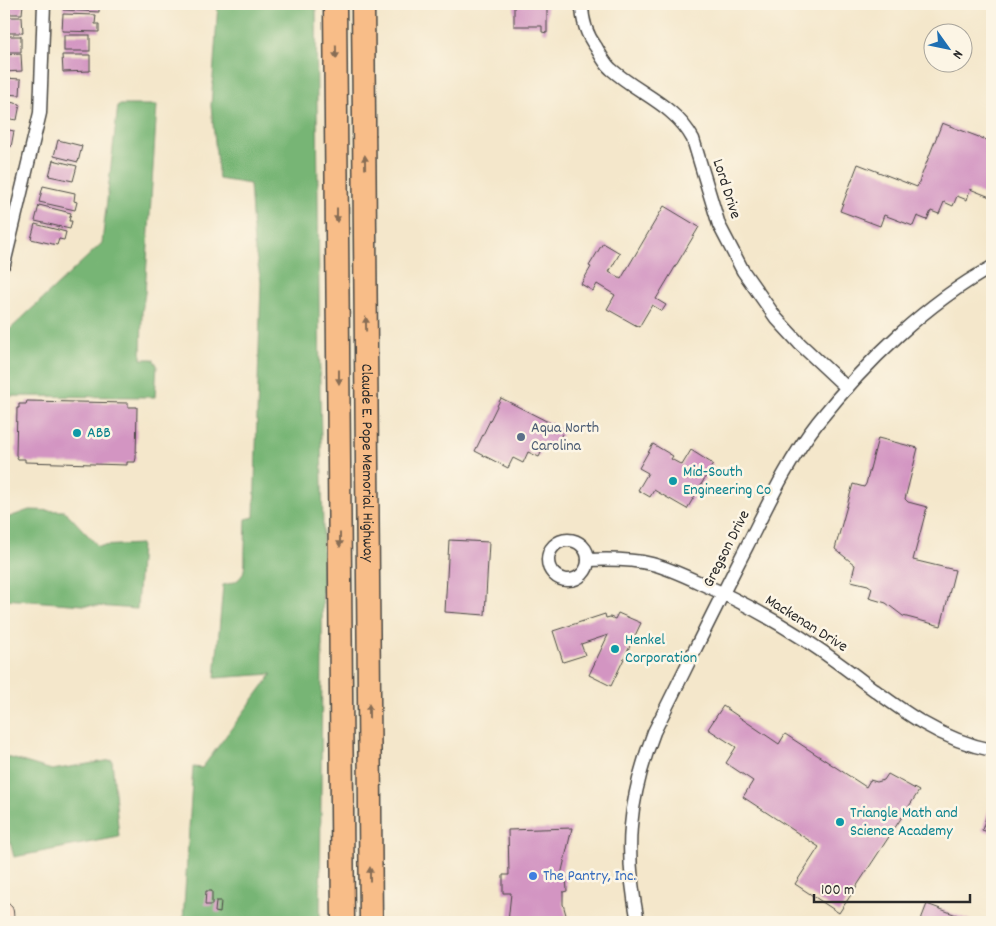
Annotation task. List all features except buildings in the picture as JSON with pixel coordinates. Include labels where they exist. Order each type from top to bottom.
[{"type":"highway","name":"Claude E. Pope Memorial Highway","points":[[336,4],[343,922]]},
{"type":"highway","name":"Claude E. Pope Memorial Highway","points":[[363,4],[371,922]]},
{"type":"street","points":[[4,264],[40,113],[44,4]]},
{"type":"street","name":"Lord Drive","points":[[582,4],[582,15],[588,36],[610,68],[662,104],[687,128],[693,139],[719,225],[743,271],[776,318],[799,343],[847,388]]},
{"type":"street","name":"Gregson Drive","points":[[638,922],[632,891],[630,858],[631,820],[635,789],[645,757],[654,732],[784,474],[817,423],[890,342],[959,288],[992,267]]},
{"type":"street","name":"Mackenan Drive","points":[[588,560],[621,559],[653,564],[723,593],[787,628],[925,725],[941,734],[992,750]]},
{"type":"street","points":[[4,912],[5,922]]},
{"type":"green space","points":[[218,4],[316,4],[323,527],[320,922],[183,922],[193,767],[202,768],[272,674],[215,678],[223,585],[237,580],[243,572],[246,519],[254,517],[261,281],[254,245],[250,184],[219,179],[211,106]]},
{"type":"green space","points":[[118,105],[157,105],[145,293],[142,312],[141,359],[153,359],[157,365],[155,397],[4,396],[4,335],[102,243]]},
{"type":"green space","points":[[29,510],[65,511],[98,546],[141,544],[137,609],[4,599],[4,519]]},
{"type":"green space","points":[[4,756],[52,770],[112,760],[119,837],[14,857],[4,819]]},
{"type":"place","name":"ABB","points":[[77,433]]},
{"type":"place","name":"Aqua North Carolina","points":[[521,437]]},
{"type":"place","name":"Mid-South Engineering Co","points":[[673,481]]},
{"type":"place","name":"Henkel Corporation","points":[[615,649]]},
{"type":"place","name":"Triangle Math and Science Academy","points":[[840,822]]},
{"type":"place","name":"The Pantry, Inc.","points":[[533,876]]}]
